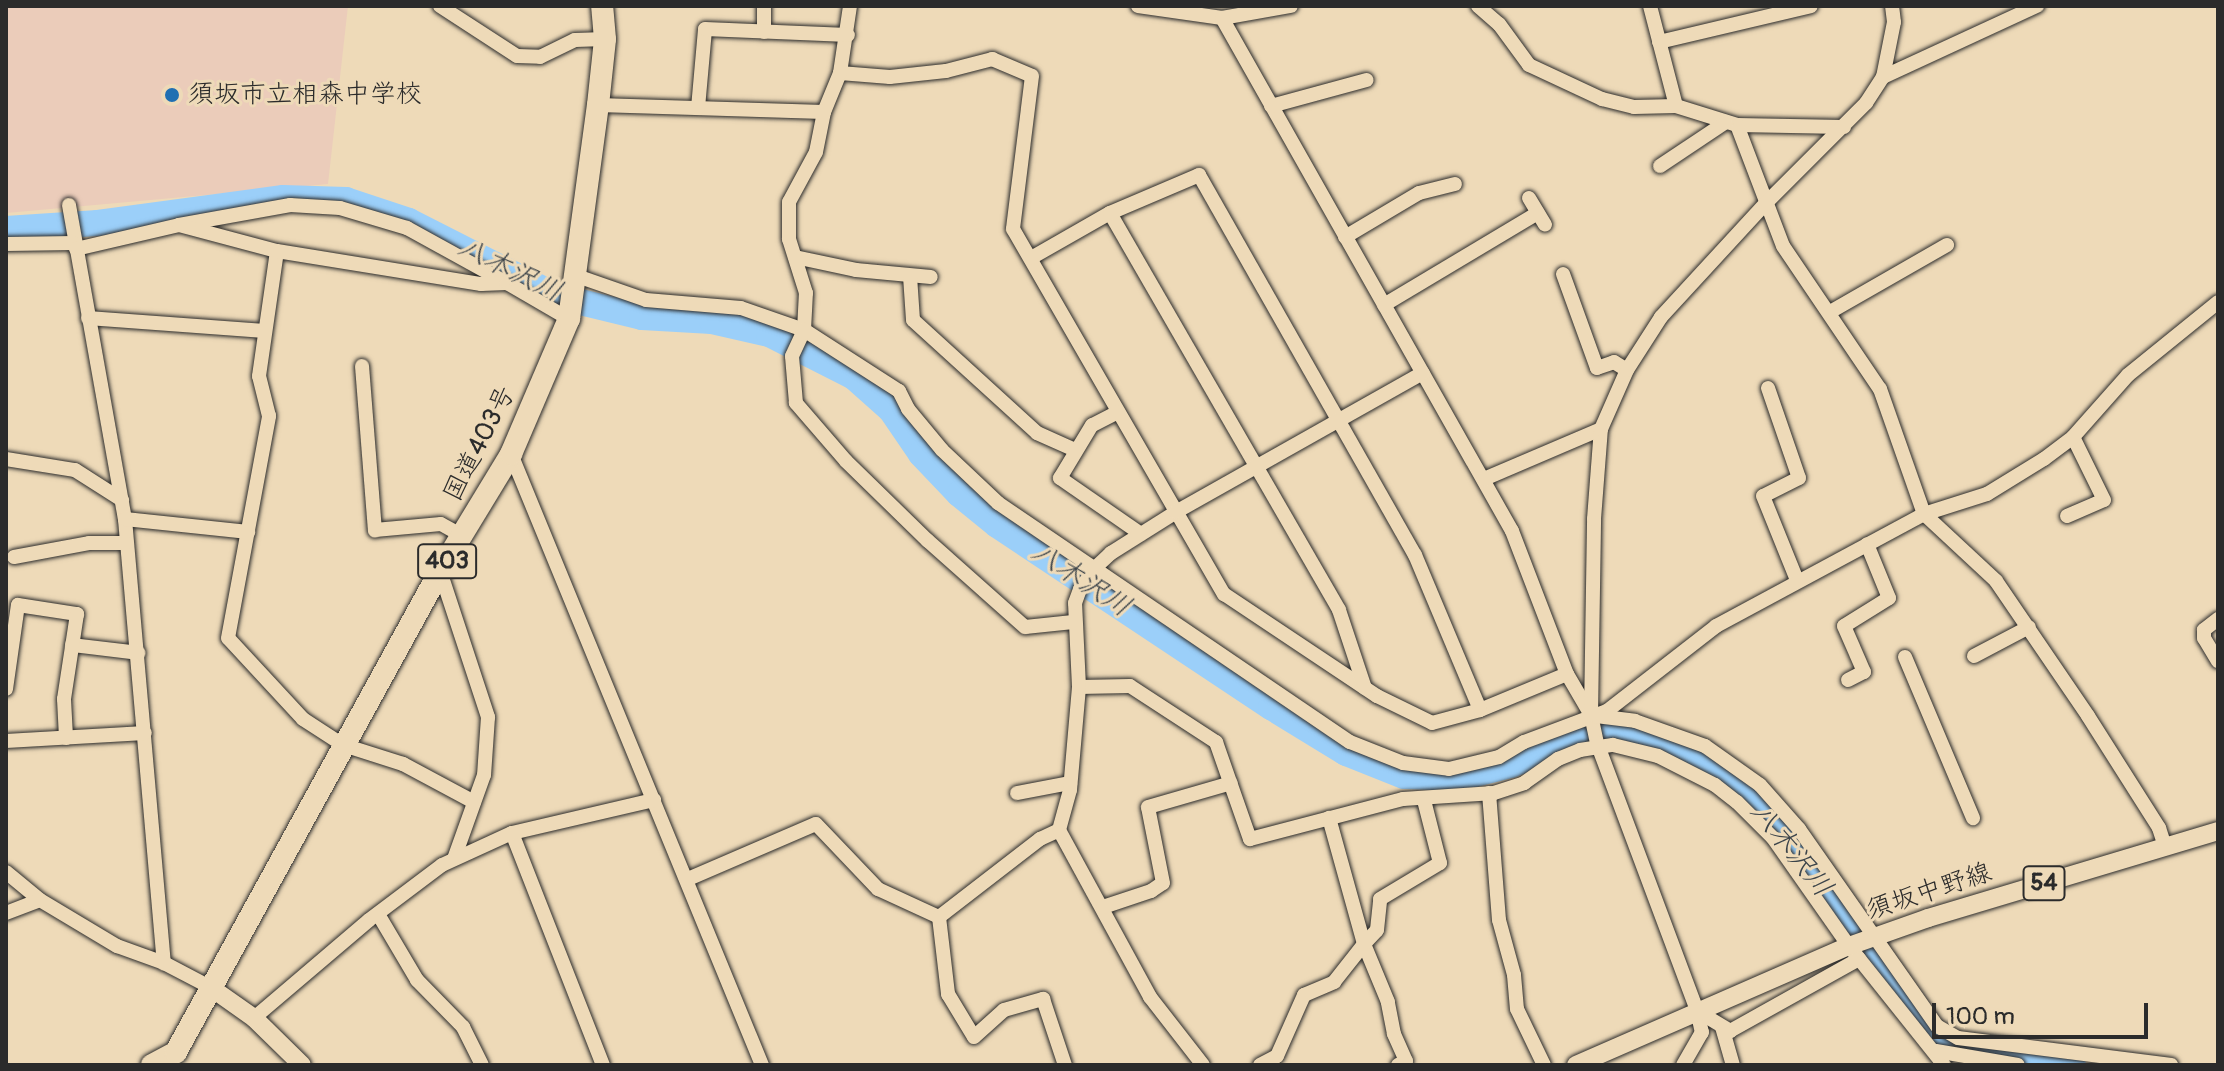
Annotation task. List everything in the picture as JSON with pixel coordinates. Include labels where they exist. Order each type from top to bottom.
[{"type":"highway","name":"国道403号","points":[[152,1065],[176,1052],[440,571],[464,537],[511,454],[569,319],[577,276],[605,39],[602,6]]},
{"type":"main road","name":"須坂中野線","points":[[1576,1065],[1770,979],[1861,945],[2218,831]]},
{"type":"main road","points":[[210,987],[254,1018],[302,1065]]},
{"type":"street","points":[[440,6],[517,56],[540,57],[575,40],[605,39]]},
{"type":"street","points":[[764,6],[764,32]]},
{"type":"street","points":[[850,6],[840,73],[824,112],[816,152],[789,202],[789,239],[806,293],[804,330],[792,356],[796,403],[846,461],[928,541],[1025,627],[1073,622]]},
{"type":"street","points":[[1138,6],[1193,11],[1222,18],[1291,6]]},
{"type":"street","points":[[1478,6],[1499,24],[1529,65],[1602,99],[1634,107],[1676,106],[1731,124],[1844,127]]},
{"type":"street","points":[[1650,6],[1676,106]]},
{"type":"street","points":[[1659,42],[1811,6]]},
{"type":"street","points":[[1683,1065],[1702,1032],[1697,1011],[1598,746],[1592,719],[1594,519],[1601,429],[1627,370],[1661,317],[1765,204],[1844,127],[1883,77],[1894,22],[1892,6]]},
{"type":"street","points":[[1883,77],[2037,6]]},
{"type":"street","points":[[1222,18],[1512,531],[1567,674],[1592,719]]},
{"type":"street","points":[[698,108],[705,29],[848,35]]},
{"type":"street","points":[[840,73],[890,77],[946,71],[992,59],[1032,76],[1013,229],[1224,594],[1365,688],[1432,723],[1480,710],[1567,674]]},
{"type":"street","points":[[1271,106],[1367,80]]},
{"type":"street","points":[[598,105],[824,112]]},
{"type":"street","points":[[1660,166],[1731,124]]},
{"type":"street","points":[[1731,124],[1783,246],[1880,389],[1924,514],[1996,581],[2159,828],[2165,847]]},
{"type":"street","points":[[1031,258],[1110,213],[1199,175],[1415,555],[1480,710]]},
{"type":"street","points":[[1345,237],[1419,193],[1455,184]]},
{"type":"street","points":[[1384,305],[1542,219],[1529,198]]},
{"type":"street","points":[[69,205],[125,519],[164,963]]},
{"type":"street","points":[[6,244],[75,246],[290,205],[340,208],[407,228],[569,319]]},
{"type":"street","points":[[1110,213],[1339,610],[1365,688]]},
{"type":"street","points":[[179,225],[277,251],[481,284],[507,283]]},
{"type":"street","points":[[1830,312],[1947,245]]},
{"type":"street","points":[[277,251],[259,376],[269,416],[228,638],[303,719],[343,745],[403,764],[474,802]]},
{"type":"street","points":[[795,257],[931,277]]},
{"type":"street","points":[[1563,274],[1597,368],[1614,362],[1627,370]]},
{"type":"street","points":[[577,276],[646,300],[741,308],[804,330],[899,391],[908,409],[942,450],[998,503],[1350,742],[1403,763],[1449,769],[1499,757],[1524,742],[1592,719],[1607,711],[1716,626],[1924,514],[1987,494],[2073,437],[2128,375],[2218,302]]},
{"type":"street","points":[[910,276],[913,320],[1037,433],[1075,450]]},
{"type":"street","points":[[88,318],[265,331]]},
{"type":"street","points":[[362,366],[375,530],[441,524],[464,537]]},
{"type":"street","points":[[1203,1065],[1150,997],[1059,830],[1070,783],[1079,687],[1073,622],[1080,589],[1095,569],[1141,534],[1423,373]]},
{"type":"street","points":[[1768,388],[1799,478],[1763,496],[1797,580]]},
{"type":"street","points":[[1118,412],[1092,425],[1060,478],[1141,534]]},
{"type":"street","points":[[1484,479],[1601,429]]},
{"type":"street","points":[[2067,516],[2104,500],[2073,437]]},
{"type":"street","points":[[511,454],[762,1065]]},
{"type":"street","points":[[6,459],[75,470],[122,500]]},
{"type":"street","points":[[125,519],[248,532]]},
{"type":"street","points":[[14,557],[89,543],[126,543]]},
{"type":"street","points":[[1848,680],[1864,672],[1844,626],[1889,598],[1867,544]]},
{"type":"street","points":[[440,571],[488,717],[484,775],[454,859]]},
{"type":"street","points":[[6,689],[18,605],[77,614],[64,699],[66,738]]},
{"type":"street","points":[[2218,619],[2204,630],[2204,638],[2218,661]]},
{"type":"street","points":[[1974,656],[2029,627]]},
{"type":"street","points":[[72,645],[139,653]]},
{"type":"street","points":[[1905,657],[1973,818]]},
{"type":"street","points":[[1079,687],[1130,686],[1216,742],[1250,839],[1403,799],[1424,800],[1489,793],[1524,783],[1569,755],[1598,746],[1613,745],[1658,756],[1702,778],[1737,802],[1773,838],[1861,945],[1937,1026],[1958,1038],[2171,1065]]},
{"type":"street","points":[[1592,719],[1635,721],[1705,746],[1760,785],[1799,829],[1861,945],[1944,1065]]},
{"type":"street","points":[[6,741],[145,733]]},
{"type":"street","points":[[1017,793],[1070,783]]},
{"type":"street","points":[[1103,907],[1151,891],[1163,883],[1148,807],[1231,783]]},
{"type":"street","points":[[1489,793],[1499,920],[1514,975],[1517,1009],[1544,1065]]},
{"type":"street","points":[[254,1018],[378,914],[454,859],[512,833],[654,800]]},
{"type":"street","points":[[1260,1065],[1280,1061],[1304,995],[1334,982],[1377,930],[1380,899],[1440,863],[1424,800]]},
{"type":"street","points":[[1329,818],[1364,944],[1388,1002],[1394,1034],[1406,1061],[1398,1065]]},
{"type":"street","points":[[688,879],[816,824],[878,889],[939,917]]},
{"type":"street","points":[[939,917],[1040,839],[1059,830]]},
{"type":"street","points":[[512,833],[603,1065]]},
{"type":"street","points":[[6,872],[40,900],[117,946],[164,963],[210,987]]},
{"type":"street","points":[[6,913],[40,900]]},
{"type":"street","points":[[378,914],[417,980],[463,1027],[482,1065]]},
{"type":"street","points":[[939,917],[948,994],[974,1037],[1004,1010],[1043,999],[1065,1065]]},
{"type":"street","points":[[1697,1011],[1730,1031],[1778,1003],[1861,945]]},
{"type":"street","points":[[1770,979],[1778,1003]]},
{"type":"street","points":[[1722,1027],[1733,1065]]},
{"type":"street","points":[[1936,1051],[2018,1065]]},
{"type":"shaded area","name":"須坂市立相森中学校","points":[[6,6],[348,6],[328,184],[6,213]]},
{"type":"waterway","name":"八木沢川","points":[[6,229],[98,223],[283,198],[346,200],[409,221],[556,296],[642,317],[712,321],[769,334],[854,377],[891,410],[921,454],[959,494],[997,525],[1271,707],[1346,753],[1404,776],[1460,778],[1511,765],[1574,739],[1619,732],[1660,743],[1709,767],[1766,810],[1919,1017],[1945,1042],[2073,1065]]},
{"type":"place","name":"須坂市立相森中学校","points":[[172,95]]}]
